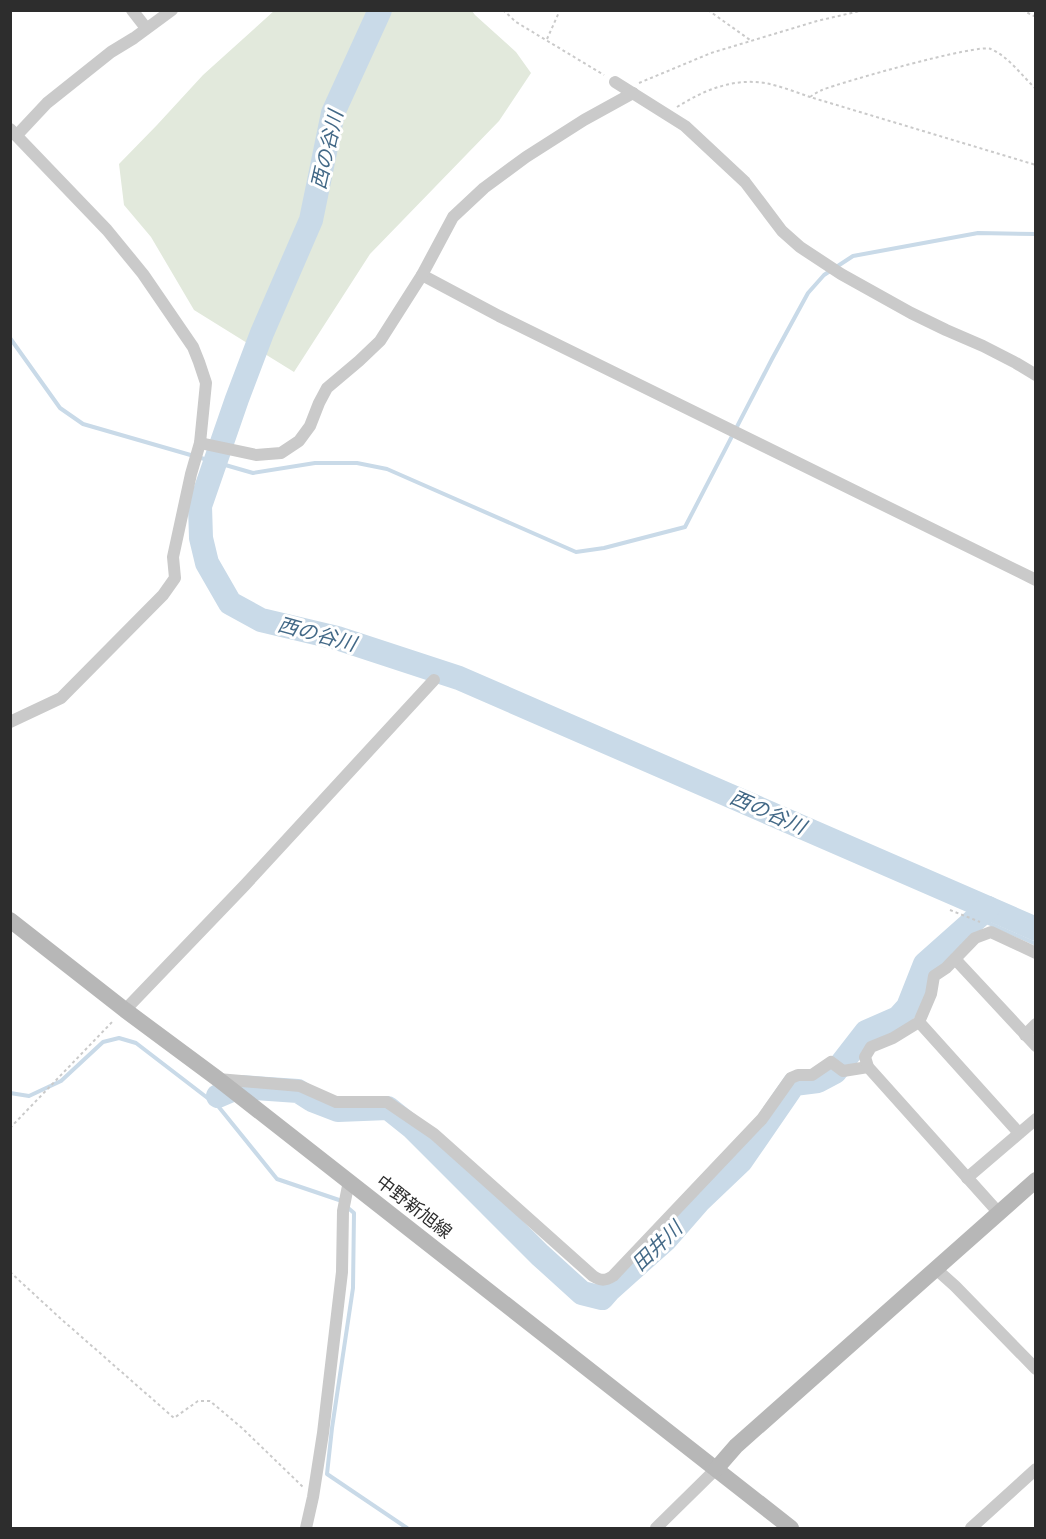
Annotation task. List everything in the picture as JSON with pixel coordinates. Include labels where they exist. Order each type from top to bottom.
[{"type":"main road","name":"中野新旭線","points":[[10,920],[124,1010],[218,1078],[791,1528]]},
{"type":"main road","points":[[716,1469],[736,1446],[1035,1180]]},
{"type":"street","points":[[132,10],[146,28]]},
{"type":"street","points":[[10,722],[61,698],[163,596],[175,578],[173,557],[190,474],[200,443],[206,383],[193,347],[143,274],[107,230],[14,132],[111,52],[172,10]]},
{"type":"street","points":[[200,443],[256,455],[280,453],[299,441],[310,426],[327,388],[380,341],[422,275],[453,217],[484,188],[526,157],[584,120],[624,88],[685,126],[745,182],[782,231],[800,248],[911,313],[1008,358],[1035,375]]},
{"type":"street","points":[[422,275],[509,321],[1035,580]]},
{"type":"street","points":[[124,1010],[245,885],[434,680]]},
{"type":"street","points":[[998,1212],[868,1067],[865,1057],[871,1047],[893,1038],[919,1022],[931,994],[934,976],[946,968],[975,938],[991,932],[1035,953]]},
{"type":"street","points":[[955,959],[1035,1046]]},
{"type":"street","points":[[919,1022],[1019,1133]]},
{"type":"street","points":[[1025,1035],[1035,1024]]},
{"type":"street","points":[[218,1078],[300,1086],[336,1102],[387,1102],[434,1134],[593,1276],[606,1280],[613,1276],[762,1119],[791,1078],[812,1075],[831,1062],[843,1071],[868,1067]]},
{"type":"street","points":[[967,1178],[1035,1119]]},
{"type":"street","points":[[306,1528],[314,1497],[323,1433],[342,1272],[343,1211],[348,1180]]},
{"type":"street","points":[[936,1269],[1035,1370]]},
{"type":"street","points":[[656,1528],[716,1469]]},
{"type":"street","points":[[971,1528],[1035,1469]]},
{"type":"path","points":[[503,10],[516,22],[624,88],[711,53],[818,21],[864,10]]},
{"type":"path","points":[[547,39],[560,10]]},
{"type":"path","points":[[708,10],[751,41]]},
{"type":"path","points":[[1022,10],[1035,17]]},
{"type":"path","points":[[810,97],[823,90],[899,67],[975,49],[990,48],[1008,61],[1035,89]]},
{"type":"path","points":[[667,113],[723,85],[745,81],[767,84],[1035,165]]},
{"type":"path","points":[[10,1128],[124,1010]]},
{"type":"path","points":[[10,1272],[174,1418],[198,1401],[210,1401],[242,1428],[314,1497]]},
{"type":"shaded area","points":[[275,10],[472,11],[516,52],[531,73],[499,121],[370,254],[294,372],[194,310],[151,237],[124,205],[119,164],[203,75]]},
{"type":"waterway","name":"西の谷川","points":[[380,10],[333,113],[311,220],[262,333],[200,506],[201,538],[207,563],[230,603],[261,620],[337,638],[459,678],[1036,929]]},
{"type":"waterway","points":[[10,338],[60,408],[83,424],[253,473],[315,463],[357,463],[387,469],[576,552],[604,548],[685,527],[808,293],[824,275],[853,256],[978,233],[1036,234]]},
{"type":"waterway","name":"田井川","points":[[218,1096],[239,1087],[298,1091],[312,1100],[338,1110],[388,1108],[413,1128],[540,1255],[582,1293],[602,1298],[665,1240],[699,1201],[741,1161],[794,1084],[818,1081],[835,1072],[866,1032],[898,1018],[908,1007],[925,964],[988,908]]},
{"type":"waterway","points":[[977,918],[1036,944]]},
{"type":"waterway","points":[[10,1093],[29,1096],[61,1081],[103,1042],[119,1038],[136,1043],[218,1106],[277,1179],[342,1201]]},
{"type":"waterway","points":[[347,1207],[354,1213],[353,1288],[327,1474],[407,1528]]}]
